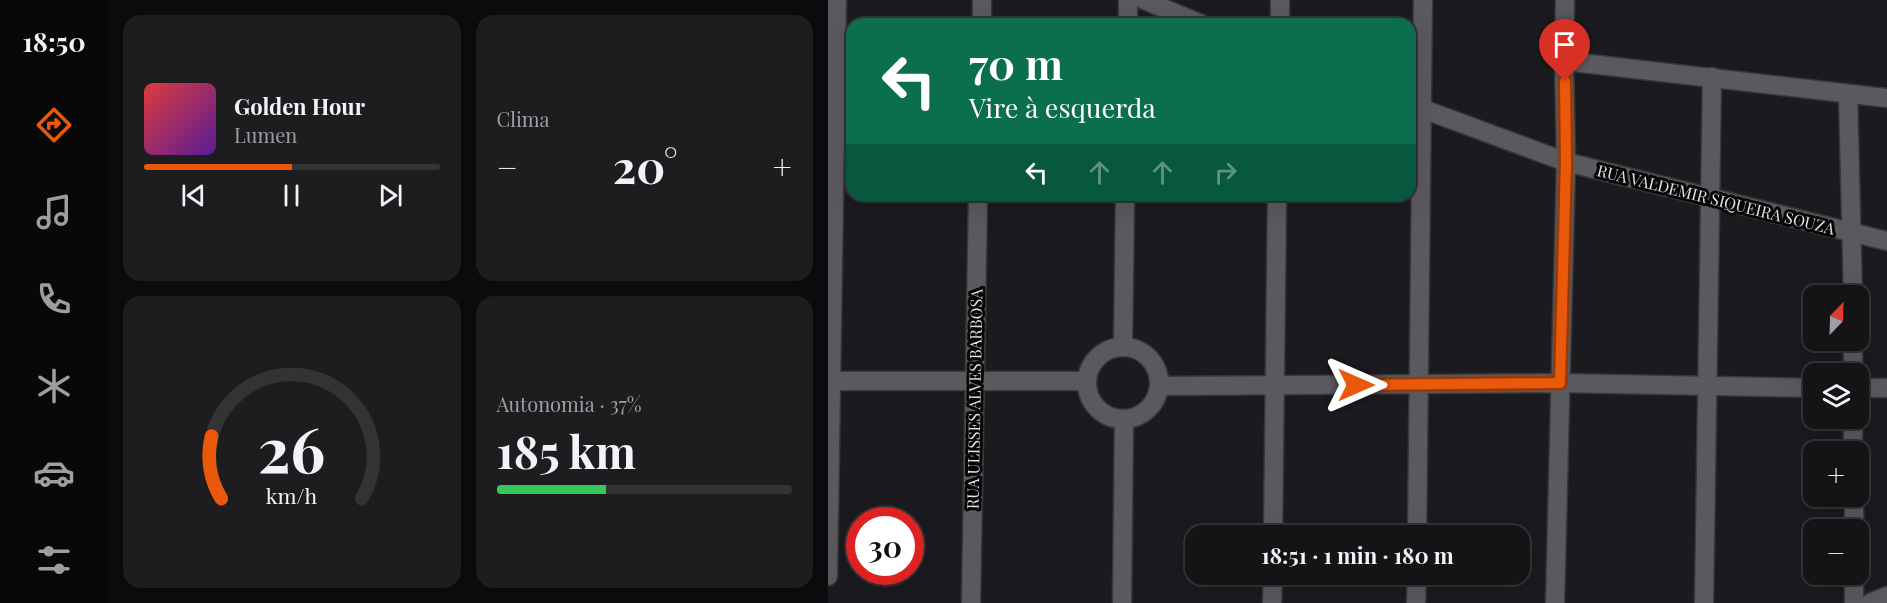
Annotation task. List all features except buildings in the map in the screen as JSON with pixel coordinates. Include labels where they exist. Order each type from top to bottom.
[{"type":"street","points":[[828,576],[837,0]]},
{"type":"street","points":[[982,0],[982,18]]},
{"type":"street","points":[[1128,0],[1128,18]]},
{"type":"street","points":[[1144,0],[1187,18]]},
{"type":"street","points":[[1280,0],[1280,18]]},
{"type":"street","points":[[1416,93],[1423,0]]},
{"type":"street","points":[[1555,603],[1566,162],[1565,0]]},
{"type":"street","points":[[1564,61],[1887,98]]},
{"type":"street","points":[[1704,603],[1712,77]]},
{"type":"street","points":[[1848,94],[1853,285]]},
{"type":"street","name":"RUA VALDEMIR SIQUEIRA SOUZA","points":[[1416,106],[1566,162],[1887,241]]},
{"type":"street","points":[[1416,199],[1417,525]]},
{"type":"street","name":"RUA ULISSES ALVES BARBOSA","points":[[971,603],[978,201]]},
{"type":"street","points":[[1123,346],[1125,201]]},
{"type":"street","points":[[1273,525],[1277,201]]},
{"type":"street","points":[[1123,346],[1143,352],[1151,359],[1156,368],[1160,386],[1151,407],[1143,414],[1124,419],[1113,418],[1096,407],[1090,398],[1087,381],[1095,359],[1113,348],[1123,346]]},
{"type":"street","points":[[830,381],[974,383],[1087,381]]},
{"type":"street","points":[[1160,386],[1560,383],[1803,388]]},
{"type":"street","points":[[1869,388],[1887,388]]},
{"type":"street","points":[[1122,603],[1124,419]]},
{"type":"street","points":[[1272,603],[1273,585]]},
{"type":"street","points":[[1416,603],[1417,585]]},
{"type":"street","points":[[1854,585],[1854,603]]},
{"type":"street","points":[[1870,603],[1887,596]]},
{"type":"route","points":[[1356,385],[1560,383],[1566,162],[1565,81]]}]
